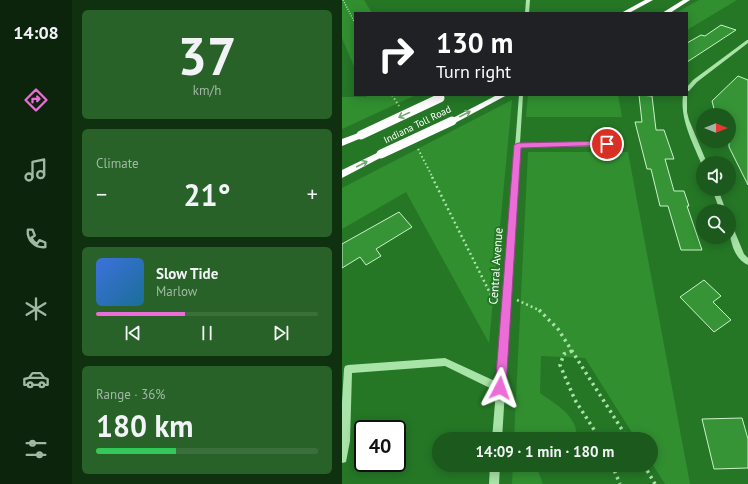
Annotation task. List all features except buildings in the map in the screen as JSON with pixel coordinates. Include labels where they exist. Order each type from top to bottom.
[{"type":"highway","points":[[626,12],[650,0]]},
{"type":"highway","points":[[667,12],[687,0]]},
{"type":"highway","name":"Indiana Toll Road","points":[[342,174],[501,96]]},
{"type":"highway","name":"Indiana Toll Road","points":[[342,143],[443,97]]},
{"type":"street","points":[[527,12],[528,0]]},
{"type":"street","points":[[688,89],[695,81],[748,41]]},
{"type":"street","name":"Central Avenue","points":[[497,432],[521,96]]},
{"type":"street","points":[[685,96],[685,115],[701,156]]},
{"type":"street","points":[[518,145],[607,144]]},
{"type":"street","points":[[736,243],[741,256],[748,262]]},
{"type":"street","points":[[342,458],[345,441],[348,369],[444,362],[500,388]]},
{"type":"street","points":[[494,484],[495,472]]},
{"type":"path","points":[[343,0],[354,21]]},
{"type":"path","points":[[572,351],[564,354],[560,365],[575,400],[596,432]]},
{"type":"path","points":[[615,472],[620,484]]},
{"type":"path","points":[[648,472],[656,484]]},
{"type":"green space","points":[[342,0],[364,0],[371,12],[354,12],[354,67],[342,38]]},
{"type":"green space","points":[[699,0],[737,0],[688,29],[688,12],[678,12]]},
{"type":"green space","points":[[414,96],[342,129],[342,97]]},
{"type":"green space","points":[[528,96],[618,96],[622,117],[526,117]]},
{"type":"green space","points":[[512,100],[489,343],[406,192],[342,229],[342,188]]},
{"type":"green space","points":[[528,152],[628,152],[690,484],[665,484],[657,472],[658,432],[632,432],[585,358],[541,356],[540,393],[565,412],[574,424],[576,432],[514,432]]},
{"type":"green space","points":[[513,472],[539,472],[543,484],[512,484]]},
{"type":"route","points":[[500,388],[518,145],[607,144]]}]
